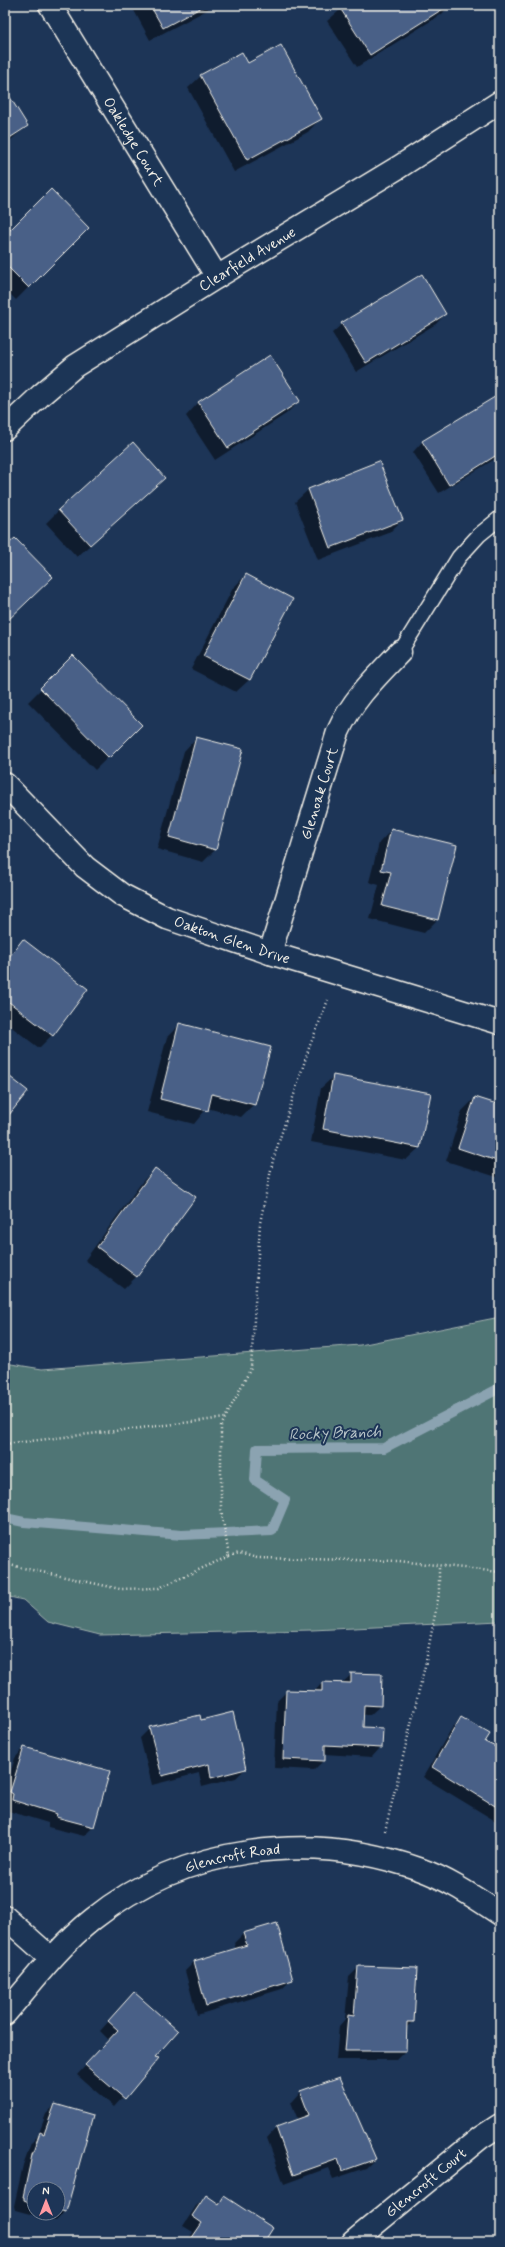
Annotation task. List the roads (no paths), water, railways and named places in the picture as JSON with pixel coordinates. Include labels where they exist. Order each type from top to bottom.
[{"type":"street","name":"Oakledge Court","points":[[50,5],[217,277]]},
{"type":"street","name":"Clearfield Avenue","points":[[5,429],[75,366],[217,277],[399,167],[500,102]]},
{"type":"street","name":"Glenoak Court","points":[[270,953],[338,732],[345,716],[364,690],[400,652]]},
{"type":"street","name":"Oakton Glen Drive","points":[[5,784],[85,867],[122,895],[167,918],[270,953],[500,1023]]},
{"type":"street","name":"Glencroft Road","points":[[5,2014],[51,1958],[93,1919],[138,1889],[181,1869],[225,1856],[271,1849],[318,1848],[379,1857],[419,1869],[461,1889],[500,1914]]},
{"type":"street","points":[[5,1917],[51,1958]]},
{"type":"street","name":"Glencroft Court","points":[[353,2242],[480,2138],[500,2125]]},
{"type":"lane","points":[[400,652],[459,557],[479,535],[500,518]]},
{"type":"waterway","name":"Rocky Branch","points":[[5,1518],[24,1522],[182,1535],[272,1531],[285,1500],[255,1480],[257,1449],[384,1448],[500,1388]]}]
